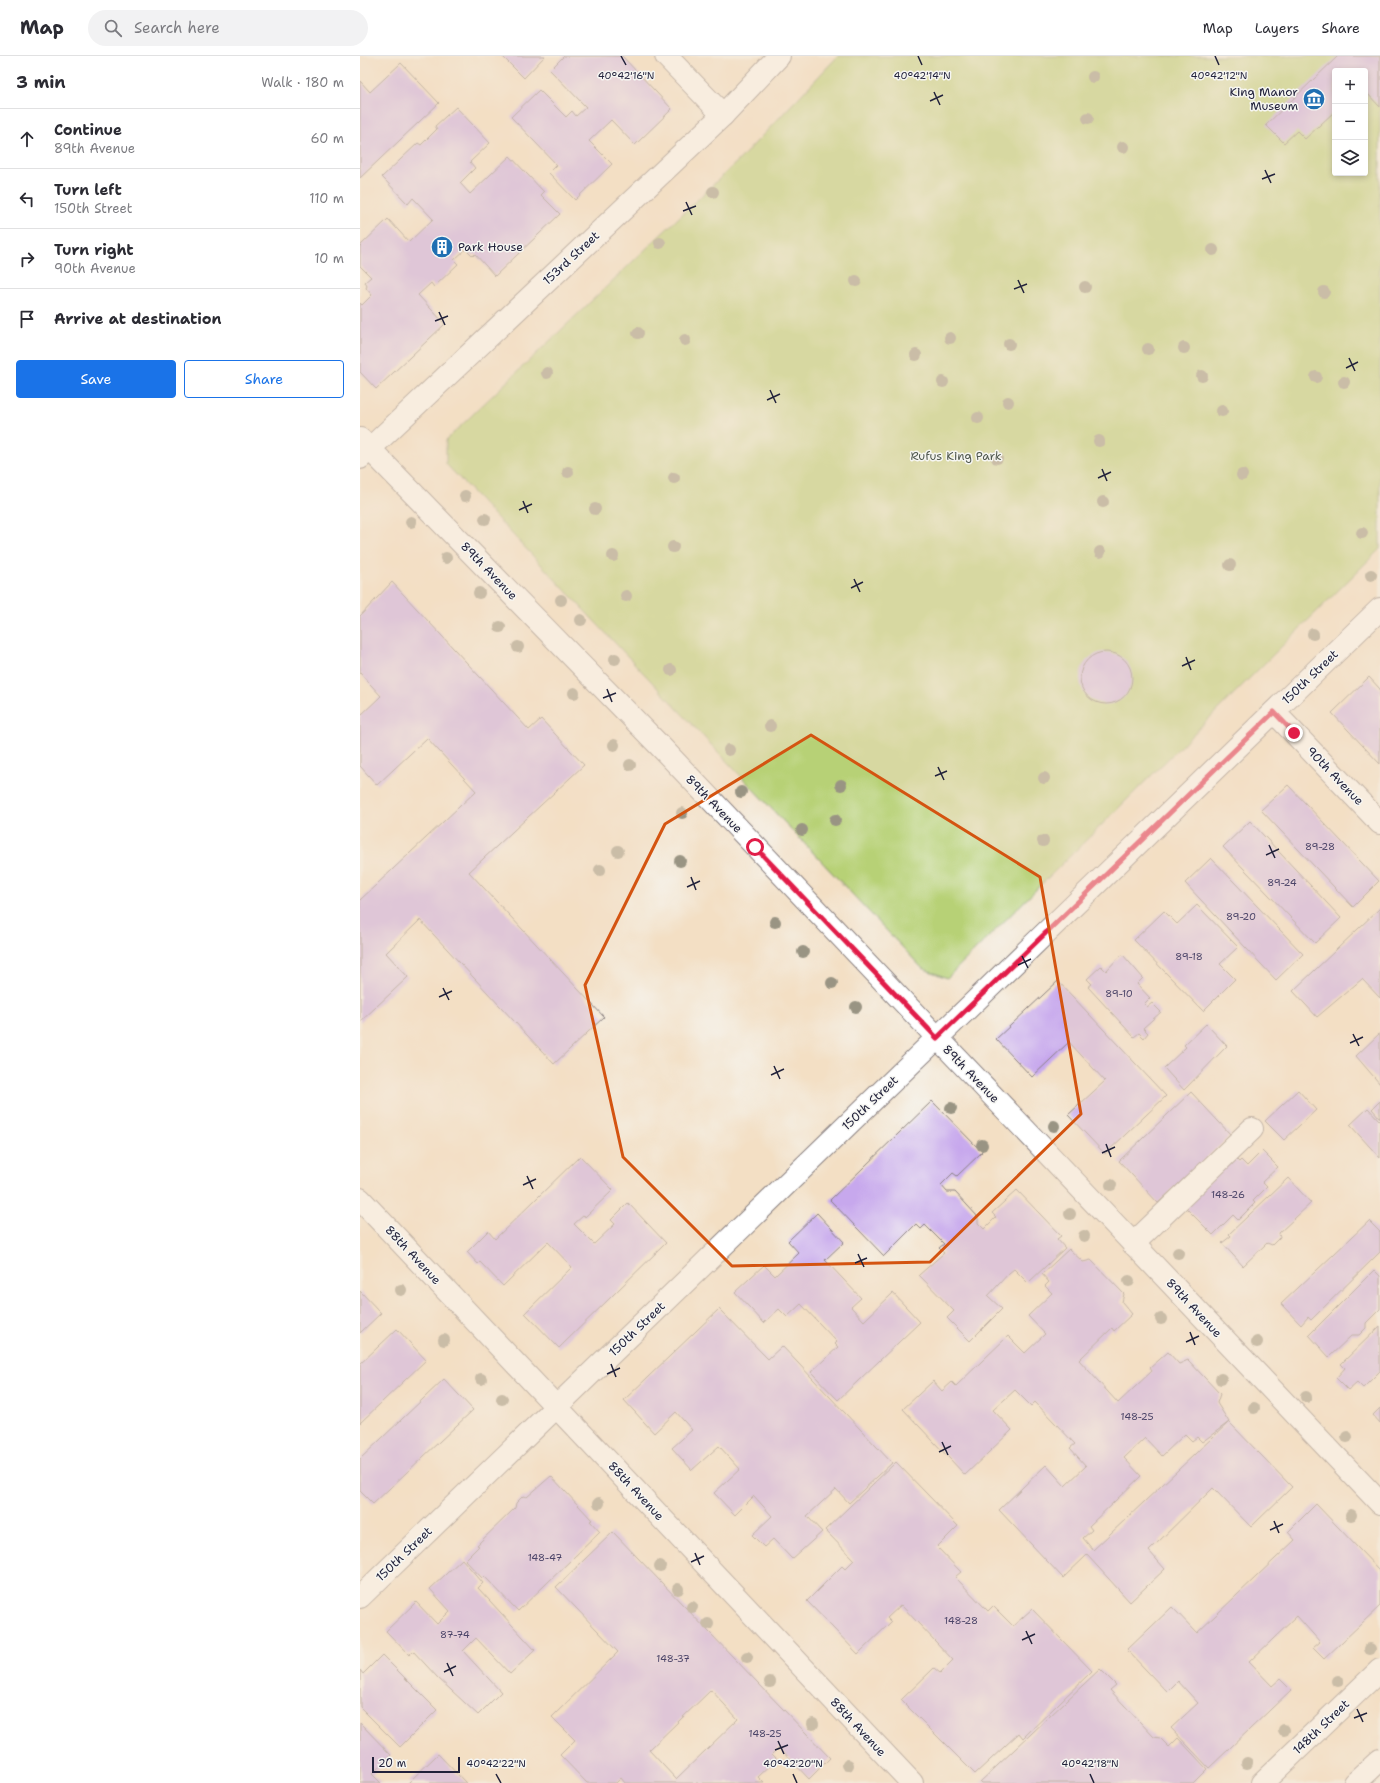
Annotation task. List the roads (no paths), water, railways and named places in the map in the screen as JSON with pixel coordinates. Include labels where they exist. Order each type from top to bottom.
[{"type":"street","points":[[666,56],[723,115]]},
{"type":"street","name":"153rd Street","points":[[363,449],[723,115],[779,56]]},
{"type":"street","name":"89th Avenue","points":[[363,449],[659,745],[1380,1503]]},
{"type":"street","name":"150th Street","points":[[360,1597],[1380,609]]},
{"type":"street","name":"90th Avenue","points":[[1274,712],[1380,823]]},
{"type":"street","points":[[1133,1244],[1252,1129]]},
{"type":"street","name":"88th Avenue","points":[[360,1199],[912,1783]]},
{"type":"street","name":"148th Street","points":[[1262,1783],[1380,1670]]},
{"type":"street","points":[[1355,1783],[1380,1760]]},
{"type":"place","name":"King Manor Museum","points":[[1314,99]]},
{"type":"place","name":"Park House","points":[[442,247]]},
{"type":"park label","name":"Rufus King Park","points":[[956,456]]}]
